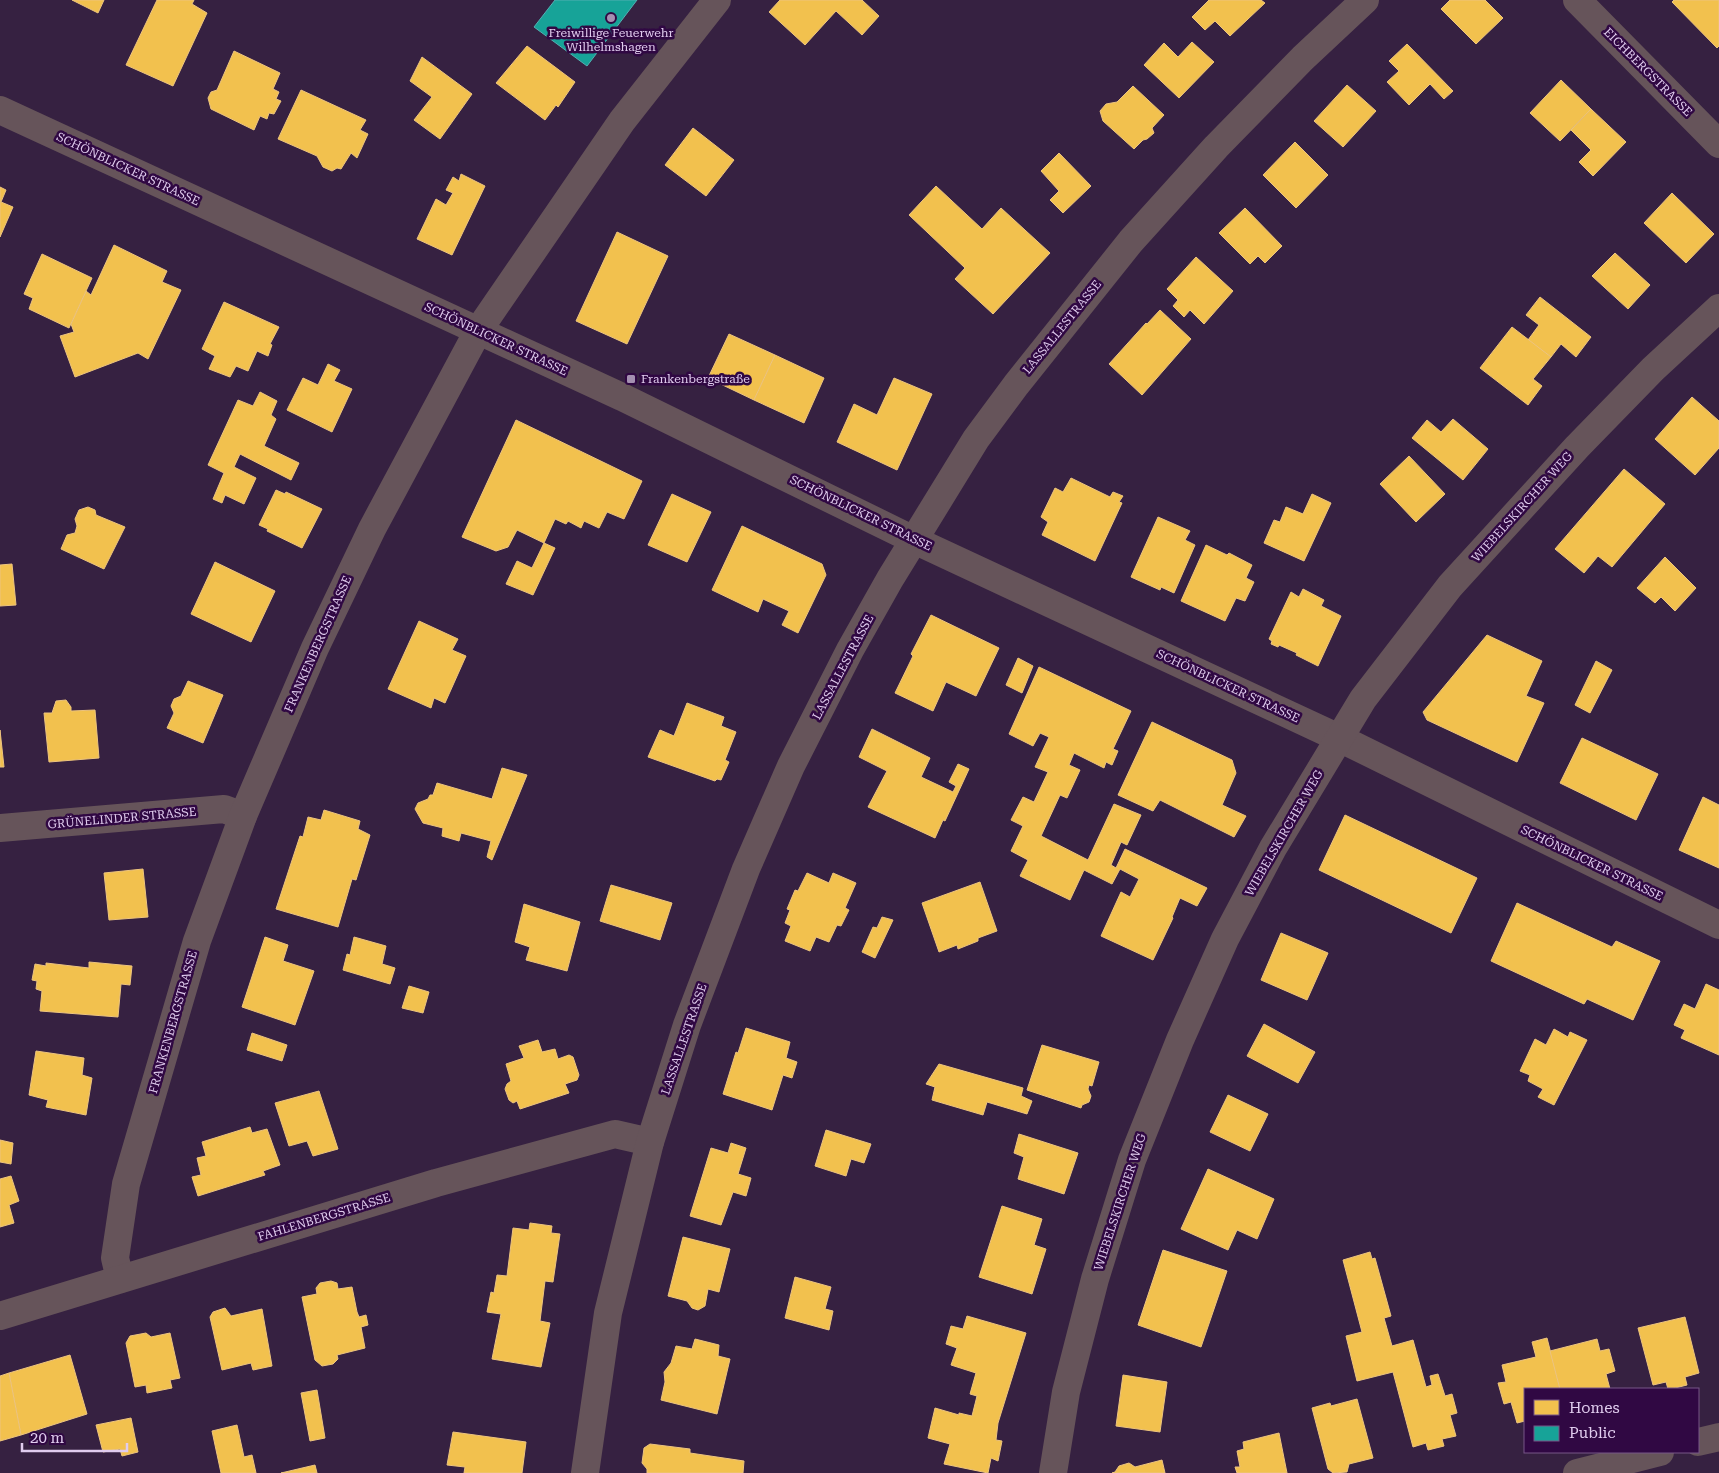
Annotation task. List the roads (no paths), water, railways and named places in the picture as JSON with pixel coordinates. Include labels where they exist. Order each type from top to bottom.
[{"type":"street","name":"FRANKENBERGSTRASSE","points":[[120,1279],[115,1258],[126,1184],[197,941],[244,816],[315,648],[368,538],[478,332],[622,121],[717,0]]},
{"type":"street","name":"LASSALLESTRASSE","points":[[585,1473],[608,1312],[650,1142],[687,1025],[746,869],[787,774],[850,650],[976,439],[1004,400],[1131,241],[1216,147],[1303,58],[1365,0]]},
{"type":"street","name":"EICHBERGSTRASSE","points":[[1577,0],[1719,144]]},
{"type":"street","name":"SCHÖNBLICKER STRASSE","points":[[0,110],[622,397],[914,540],[1339,738],[1719,925]]},
{"type":"street","name":"WIEBELSKIRCHER WEG","points":[[1053,1473],[1066,1392],[1095,1280],[1132,1160],[1180,1040],[1225,939],[1273,848],[1363,699],[1450,586],[1598,426],[1653,370],[1719,308]]},
{"type":"street","name":"GRÜNELINDER STRASSE","points":[[0,828],[224,810],[244,816]]},
{"type":"street","name":"FAHLENBERGSTRASSE","points":[[0,1316],[436,1183],[615,1134],[650,1142]]},
{"type":"street","points":[[1699,1442],[1719,1437]]},
{"type":"street","points":[[1577,1473],[1656,1453]]},
{"type":"place","name":"Freiwillige Feuerwehr Wilhelmshagen","points":[[611,18]]},
{"type":"place","name":"Frankenbergstraße","points":[[631,379]]}]
